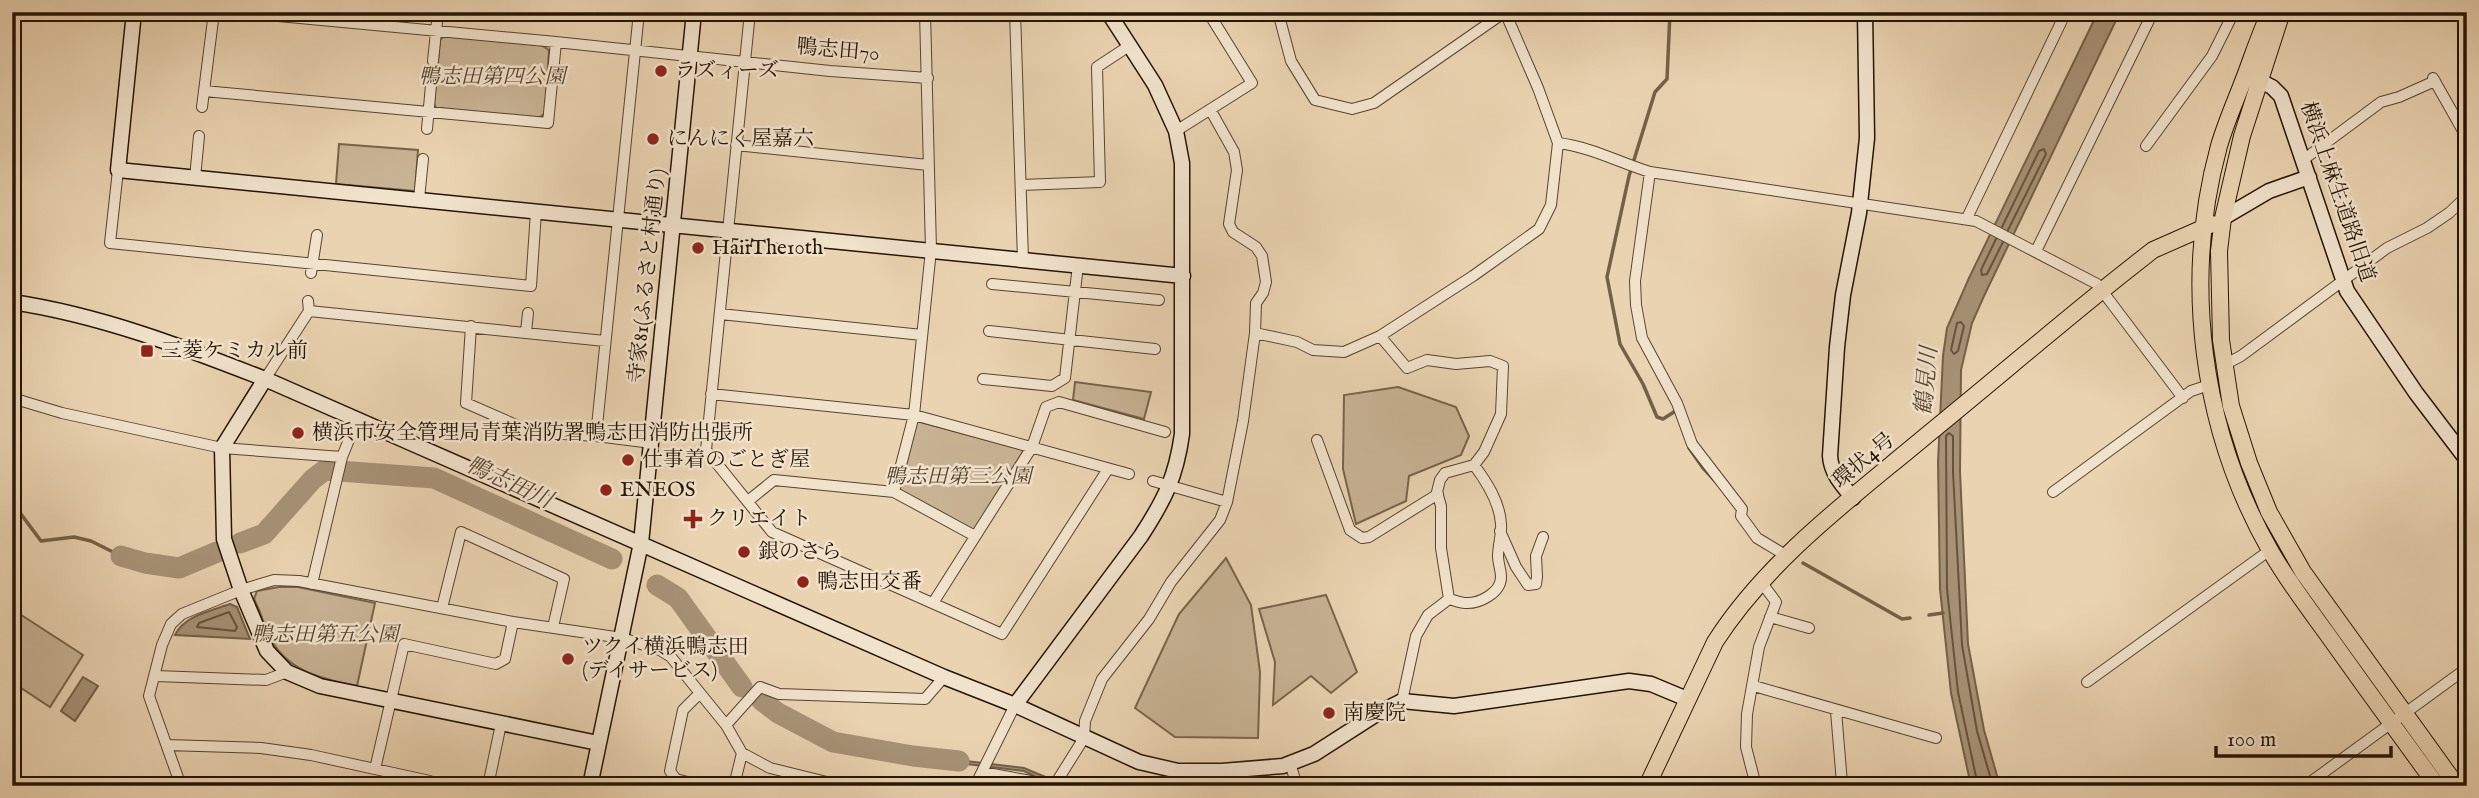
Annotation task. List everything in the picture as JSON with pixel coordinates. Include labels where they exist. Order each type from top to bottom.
[{"type":"main road","points":[[2270,12],[2224,130],[2203,228],[2200,298],[2209,385],[2224,443],[2254,518],[2292,586],[2398,719],[2457,786]]},
{"type":"main road","points":[[2282,12],[2236,158],[2223,218],[2219,251],[2224,365],[2240,435],[2269,512],[2303,572],[2398,719],[2437,786]]},
{"type":"main road","name":"環状4号","points":[[1647,786],[1700,670],[1727,624],[1787,556],[1915,445],[2153,250],[2223,218]]},
{"type":"street","points":[[134,12],[110,243],[312,269],[530,291],[536,212]]},
{"type":"street","points":[[202,107],[214,12]]},
{"type":"street","name":"鴨志田70","points":[[236,12],[830,71],[928,78]]},
{"type":"street","points":[[433,61],[438,12]]},
{"type":"street","points":[[596,436],[639,12]]},
{"type":"street","name":"寺家81(ふるさと村通り)","points":[[590,786],[641,543],[694,12]]},
{"type":"street","points":[[750,12],[706,450],[772,531],[1002,634],[1108,469]]},
{"type":"street","points":[[894,492],[914,415],[931,250],[925,12]]},
{"type":"street","points":[[1016,12],[1023,260]]},
{"type":"street","points":[[975,786],[1015,705],[1141,536],[1170,487],[1178,461],[1182,434],[1183,181],[1176,131],[1154,85],[1108,12]]},
{"type":"street","points":[[1176,131],[1252,83],[1208,12]]},
{"type":"street","points":[[1255,333],[1297,342],[1313,350],[1344,352],[1380,335],[1539,229],[1551,205],[1558,143],[1505,12],[1374,103],[1352,109],[1315,100],[1291,61],[1278,12]]},
{"type":"street","points":[[1853,498],[1836,476],[1830,456],[1837,346],[1843,295],[1860,205],[1867,138],[1865,12]]},
{"type":"street","points":[[1971,220],[2066,12]]},
{"type":"street","points":[[2032,249],[2153,12]]},
{"type":"street","points":[[2146,146],[2211,56],[2234,12]]},
{"type":"street","points":[[204,91],[548,123],[556,42]]},
{"type":"street","points":[[1021,185],[1100,182],[1097,67],[1129,46]]},
{"type":"street","points":[[427,129],[432,74]]},
{"type":"street","points":[[2303,160],[2381,102],[2399,97],[2434,80],[2467,138]]},
{"type":"street","name":"横浜上麻生道路旧道","points":[[2260,81],[2281,96],[2347,291],[2387,351],[2467,460]]},
{"type":"street","points":[[1056,782],[1084,738],[1085,720],[1102,679],[1149,619],[1171,582],[1220,520],[1227,502],[1243,421],[1255,333],[1256,303],[1266,282],[1262,256],[1256,247],[1233,232],[1229,224],[1237,170],[1234,152],[1211,111]]},
{"type":"street","points":[[195,178],[199,136]]},
{"type":"street","points":[[1558,143],[1584,146],[1650,172],[1971,220],[2091,279],[2103,289],[2183,398]]},
{"type":"street","points":[[736,145],[928,165]]},
{"type":"street","points":[[419,199],[424,159]]},
{"type":"street","points":[[118,170],[1183,276]]},
{"type":"street","points":[[1650,172],[1635,281],[1642,338],[1677,403],[1692,444],[1742,509],[1741,516],[1757,538],[1787,556]]},
{"type":"street","points":[[2223,218],[2269,191],[2309,177]]},
{"type":"street","points":[[2224,365],[2248,351],[2387,248],[2427,228],[2467,196]]},
{"type":"street","points":[[312,269],[317,235]]},
{"type":"street","points":[[983,379],[1052,386],[1065,378],[1078,265]]},
{"type":"street","points":[[992,284],[1159,300]]},
{"type":"street","points":[[12,302],[46,307],[154,337],[265,379],[944,677],[1015,705],[1139,762],[1178,771],[1283,766],[1314,754],[1378,713],[1402,701],[1454,706],[1629,681],[1651,684],[1687,699]]},
{"type":"street","points":[[598,743],[320,686],[287,672],[267,651],[241,590],[224,539],[222,449],[309,306],[605,341]]},
{"type":"street","points":[[526,332],[528,313]]},
{"type":"street","points":[[720,314],[922,335]]},
{"type":"street","points":[[471,326],[466,403],[532,432],[652,443]]},
{"type":"street","points":[[989,331],[1156,349]]},
{"type":"street","points":[[1380,335],[1407,368],[1427,360],[1456,364],[1490,361],[1503,366],[1501,415],[1484,452],[1474,465],[1445,473],[1440,480],[1438,494],[1441,506],[1441,548],[1449,599]]},
{"type":"street","points":[[2053,492],[2199,387],[2209,385]]},
{"type":"street","points":[[711,394],[914,415],[1129,474]]},
{"type":"street","points":[[12,398],[62,413],[222,449],[341,461]]},
{"type":"street","points":[[933,603],[1032,447],[1046,407],[1059,402],[1165,432]]},
{"type":"street","points":[[312,584],[341,461],[357,420]]},
{"type":"street","points":[[1317,440],[1350,530],[1362,538],[1369,537],[1438,494]]},
{"type":"street","points":[[1449,599],[1465,603],[1483,599],[1496,591],[1501,579],[1498,560],[1499,512],[1491,491],[1474,465]]},
{"type":"street","points":[[748,501],[774,480],[894,492],[975,536]]},
{"type":"street","points":[[1153,481],[1227,502]]},
{"type":"street","points":[[442,608],[461,531],[564,579],[553,627]]},
{"type":"street","points":[[1500,531],[1516,567],[1528,585],[1535,584],[1538,577],[1536,555],[1543,537]]},
{"type":"street","points":[[2087,682],[2270,550]]},
{"type":"street","points":[[181,786],[149,696],[162,645],[171,624],[182,614],[274,580],[299,580],[513,622],[622,638],[660,650],[671,657],[726,725],[742,753],[770,768],[820,783],[843,786]]},
{"type":"street","points":[[1756,785],[1746,747],[1747,714],[1759,647],[1776,602],[1762,583]]},
{"type":"street","points":[[1402,701],[1416,635],[1428,615],[1449,599]]},
{"type":"street","points":[[1770,617],[1809,628]]},
{"type":"street","points":[[375,769],[404,644],[496,664],[505,659],[513,622]]},
{"type":"street","points":[[2305,786],[2467,668]]},
{"type":"street","points":[[156,676],[266,680],[287,672]]},
{"type":"street","points":[[726,725],[760,687],[779,694],[925,699],[944,677]]},
{"type":"street","points":[[1754,686],[1936,738]]},
{"type":"street","points":[[700,693],[683,710],[670,771],[676,779],[702,786]]},
{"type":"street","points":[[1836,711],[1842,783]]},
{"type":"street","points":[[488,786],[501,724]]},
{"type":"street","points":[[167,745],[261,748],[311,755],[430,781],[429,786]]},
{"type":"street","points":[[734,786],[742,753]]},
{"type":"street","points":[[1290,763],[1297,786]]},
{"type":"street","points":[[982,772],[1031,781],[1041,786]]},
{"type":"green space","name":"鴨志田第四公園","points":[[444,36],[541,45],[549,50],[545,113],[539,118],[436,108],[434,103],[440,40]]},
{"type":"green space","points":[[339,144],[418,150],[415,191],[336,184]]},
{"type":"green space","points":[[1075,382],[1151,392],[1144,419],[1073,400]]},
{"type":"green space","points":[[1398,387],[1456,407],[1469,436],[1461,455],[1409,476],[1406,501],[1356,524],[1343,469],[1344,395]]},
{"type":"green space","name":"鴨志田第三公園","points":[[913,420],[1024,450],[975,536],[894,492]]},
{"type":"green space","points":[[1226,558],[1251,605],[1260,672],[1258,738],[1175,737],[1135,708],[1179,614]]},
{"type":"green space","name":"鴨志田第五公園","points":[[298,587],[375,603],[357,686],[305,671],[284,657],[275,647],[254,599],[257,591]]},
{"type":"green space","points":[[1326,595],[1357,672],[1331,693],[1311,676],[1273,705],[1275,662],[1259,609]]},
{"type":"green space","points":[[12,609],[83,655],[50,707],[12,682]]},
{"type":"water","points":[[2098,12],[2120,12],[1972,323],[1961,370],[1960,472],[1968,644],[1984,730],[2000,786],[1971,786],[1951,693],[1940,589],[1938,462],[1943,356],[1947,328]]},
{"type":"water","points":[[230,604],[237,607],[250,639],[175,635],[179,628],[191,619]]},
{"type":"water","points":[[83,677],[98,686],[75,721],[61,711]]},
{"type":"water","points":[[933,757],[1024,768],[1067,786],[1055,786],[1024,771],[933,760]]},
{"type":"waterway","points":[[1670,12],[1667,79],[1655,92],[1629,176],[1607,277],[1620,344],[1643,384],[1657,417],[1663,419],[1677,410]]},
{"type":"waterway","points":[[1689,448],[1717,483]]},
{"type":"waterway","name":"鴨志田川","points":[[240,543],[264,534],[313,479],[325,470],[434,478],[612,559]]},
{"type":"waterway","points":[[12,502],[41,541],[74,537],[91,541],[121,556]]},
{"type":"waterway","name":"鴨志田川","points":[[121,556],[179,568],[217,552]]},
{"type":"waterway","points":[[1803,563],[1902,619],[1910,618]]},
{"type":"waterway","name":"鴨志田川","points":[[657,585],[678,598],[742,687]]},
{"type":"waterway","points":[[1929,615],[1943,613]]},
{"type":"waterway","name":"鴨志田川","points":[[761,700],[778,713],[833,742],[959,761]]},
{"type":"place","name":"ラズィーズ","points":[[661,71]]},
{"type":"place","name":"にんにく屋嘉六","points":[[653,139]]},
{"type":"place","name":"HairThe10th","points":[[698,248]]},
{"type":"place","name":"三菱ケミカル前","points":[[147,351]]},
{"type":"place","name":"横浜市安全管理局青葉消防署鴨志田消防出張所","points":[[298,433]]},
{"type":"place","name":"仕事着のごとぎ屋","points":[[628,460]]},
{"type":"place","name":"ENEOS","points":[[606,490]]},
{"type":"place","name":"クリエイト","points":[[693,519]]},
{"type":"place","name":"銀のさら","points":[[744,552]]},
{"type":"place","name":"鴨志田交番","points":[[803,582]]},
{"type":"place","name":"ツクイ横浜鴨志田 (デイサービス)","points":[[568,659]]},
{"type":"place","name":"南慶院","points":[[1329,713]]},
{"type":"water label","name":"鶴見川","points":[[1927,381]]}]
